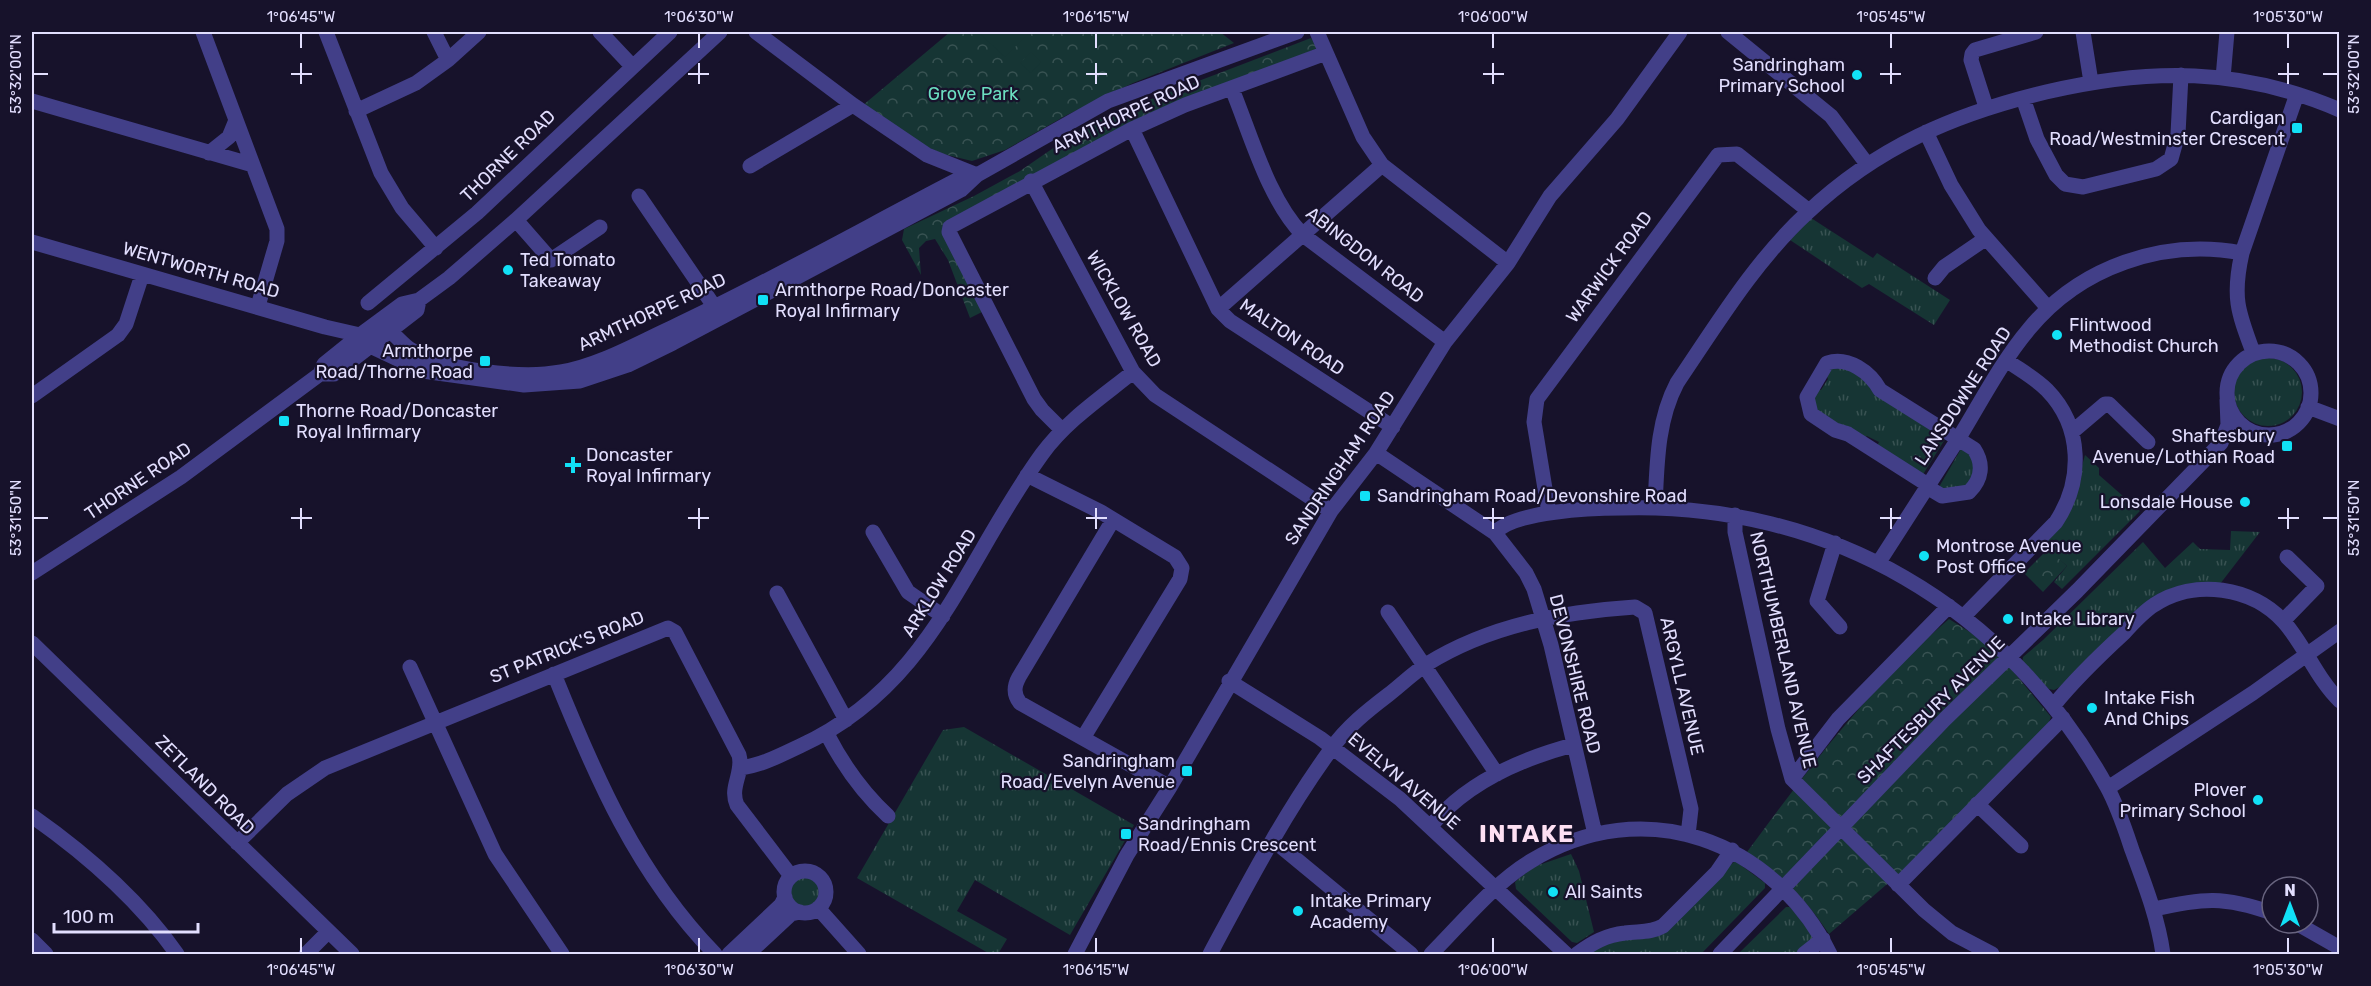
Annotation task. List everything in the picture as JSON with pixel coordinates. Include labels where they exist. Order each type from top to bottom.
[{"type":"street","points":[[203,32],[275,219],[278,241],[258,306]]},
{"type":"street","points":[[326,32],[356,111],[391,190],[436,248]]},
{"type":"street","points":[[434,32],[448,60]]},
{"type":"street","points":[[356,111],[416,83],[448,60],[479,32]]},
{"type":"street","points":[[600,32],[632,66]]},
{"type":"street","name":"THORNE ROAD","points":[[368,303],[436,248],[670,32]]},
{"type":"street","name":"THORNE ROAD","points":[[32,573],[181,477],[320,374],[334,374],[402,304],[419,300],[516,220],[720,32]]},
{"type":"street","points":[[756,32],[853,105],[927,155],[977,176]]},
{"type":"street","name":"ARMTHORPE ROAD","points":[[365,340],[423,371],[490,382],[561,384],[580,381],[628,365],[718,312],[961,190],[977,176],[1107,101],[1278,35],[1297,32]]},
{"type":"street","points":[[1317,32],[1363,137],[1382,165],[1508,263]]},
{"type":"street","name":"SANDRINGHAM ROAD","points":[[1075,954],[1127,855],[1170,787],[1229,681],[1331,511],[1376,453],[1445,342],[1508,263],[1550,196],[1617,119],[1680,32]]},
{"type":"street","points":[[1728,32],[1831,116],[1867,164]]},
{"type":"street","points":[[1986,107],[1971,60],[1972,54],[1975,50],[2036,32]]},
{"type":"street","points":[[2083,32],[2091,82]]},
{"type":"street","points":[[2223,78],[2227,32]]},
{"type":"street","name":"ARMTHORPE ROAD","points":[[1062,430],[1041,410],[1034,399],[949,232],[950,227],[1031,181],[1132,129],[1326,53]]},
{"type":"street","points":[[2023,98],[2037,139],[2056,176],[2065,184],[2083,188],[2156,169],[2171,159],[2178,134],[2181,75]]},
{"type":"street","points":[[1655,507],[1661,431],[1669,399],[1677,382],[1746,283],[1783,237],[1809,211],[1867,164],[1926,132],[1986,107],[2091,82],[2181,75],[2223,78],[2271,86],[2340,110]]},
{"type":"street","name":"ABINGDON ROAD","points":[[1232,88],[1277,199],[1292,224],[1303,235],[1445,342]]},
{"type":"street","points":[[2253,352],[2235,297],[2242,253],[2297,94]]},
{"type":"street","points":[[32,101],[254,165]]},
{"type":"street","points":[[750,166],[853,105]]},
{"type":"street","points":[[209,153],[229,137],[236,120]]},
{"type":"street","name":"MALTON ROAD","points":[[1132,129],[1218,309],[1230,321],[1393,427]]},
{"type":"street","points":[[1926,132],[1952,185],[1985,239],[2048,308]]},
{"type":"street","name":"WARWICK ROAD","points":[[1549,513],[1534,422],[1537,399],[1718,155],[1737,154],[1809,211]]},
{"type":"street","points":[[1218,309],[1382,165]]},
{"type":"street","name":"WICKLOW ROAD","points":[[1031,181],[1133,372],[1155,395],[1331,511]]},
{"type":"street","points":[[639,196],[718,312]]},
{"type":"street","points":[[516,220],[551,260],[600,227]]},
{"type":"street","points":[[1935,278],[1944,267],[1985,239]]},
{"type":"street","name":"WENTWORTH ROAD","points":[[32,242],[258,306],[365,340]]},
{"type":"street","name":"LANSDOWNE ROAD","points":[[1879,562],[2006,360],[2048,308],[2089,278],[2132,260],[2187,249],[2242,253]]},
{"type":"street","points":[[32,396],[118,335],[126,324],[142,275]]},
{"type":"street","name":"THORNE ROAD","points":[[365,340],[389,331],[417,310],[419,300]]},
{"type":"street","name":"ARMTHORPE ROAD","points":[[389,331],[410,349],[447,363],[501,372],[532,374],[560,372],[594,363],[718,312]]},
{"type":"street","points":[[2221,442],[2228,425],[2227,400],[2227,383],[2240,360],[2253,352],[2261,350],[2280,352],[2294,358],[2303,367],[2312,392],[2302,420],[2287,432],[2261,435],[2241,425],[2230,412],[2227,400]]},
{"type":"street","points":[[1836,360],[1849,363],[1873,378],[1880,390],[1958,439],[1972,447],[1981,464],[1981,473],[1972,488],[1964,494],[1942,496],[1848,434],[1835,430],[1811,414],[1807,406],[1810,389],[1827,363],[1836,360]]},
{"type":"street","points":[[1964,616],[2044,536],[2064,510],[2071,494],[2076,465],[2072,432],[2059,405],[2048,391],[2006,360]]},
{"type":"street","name":"ARKLOW ROAD","points":[[741,768],[768,762],[827,734],[885,690],[918,653],[943,616],[1027,475],[1062,430],[1133,372]]},
{"type":"street","points":[[2072,432],[2105,404],[2109,404],[2148,442]]},
{"type":"street","points":[[2308,408],[2340,419]]},
{"type":"street","name":"SHAFTESBURY AVENUE","points":[[1720,954],[1785,889],[1945,719],[2010,657],[2221,442],[2242,433],[2261,435]]},
{"type":"street","name":"DEVONSHIRE ROAD","points":[[1376,453],[1496,533],[1526,573],[1544,618],[1595,834]]},
{"type":"street","points":[[1027,475],[1113,520],[1189,564],[1083,738]]},
{"type":"street","points":[[1496,533],[1506,524],[1549,513],[1655,507],[1735,515],[1791,528],[1835,543],[1879,562],[1949,606],[1964,616],[2010,657],[2059,711],[2108,788],[2154,909],[2163,954]]},
{"type":"street","name":"NORTHUMBERLAND AVENUE","points":[[1735,515],[1735,532],[1778,729],[1792,779],[1841,830],[1866,850],[1898,885],[1952,933],[1992,954]]},
{"type":"street","points":[[1113,520],[1015,684],[1015,694],[1020,703],[1170,787]]},
{"type":"street","points":[[873,532],[908,592],[943,616]]},
{"type":"street","points":[[1835,543],[1817,601],[1840,627]]},
{"type":"street","points":[[2283,621],[2317,586],[2287,557]]},
{"type":"street","points":[[1898,885],[1977,804],[2059,711],[2076,678],[2154,605],[2173,595],[2210,588],[2230,591],[2261,604],[2283,621],[2340,701]]},
{"type":"street","points":[[777,593],[846,720]]},
{"type":"street","points":[[1792,779],[1838,719],[1949,606]]},
{"type":"street","name":"ARGYLL AVENUE","points":[[1210,954],[1273,840],[1332,747],[1358,718],[1426,665],[1494,632],[1544,618],[1588,610],[1635,607],[1645,613],[1691,809],[1688,835]]},
{"type":"street","points":[[1388,612],[1426,665],[1497,774]]},
{"type":"street","name":"ST PATRICK'S ROAD","points":[[237,843],[287,794],[307,778],[433,723],[663,629],[672,629],[739,755],[741,768]]},
{"type":"street","points":[[2108,788],[2340,631]]},
{"type":"street","name":"ZETLAND ROAD","points":[[32,643],[352,954]]},
{"type":"street","points":[[410,667],[433,723],[495,854],[562,954]]},
{"type":"street","points":[[554,674],[602,787],[628,839],[683,920],[714,954]]},
{"type":"street","name":"EVELYN AVENUE","points":[[1229,681],[1332,747],[1400,799],[1498,888],[1566,954]]},
{"type":"street","points":[[1000,698],[1015,694]]},
{"type":"street","points":[[827,734],[842,763],[869,799],[888,816]]},
{"type":"street","points":[[1431,826],[1460,798],[1497,774],[1544,753],[1573,745]]},
{"type":"street","points":[[741,768],[733,793],[737,805],[791,876]]},
{"type":"street","points":[[1977,804],[2021,846]]},
{"type":"street","points":[[32,816],[85,856],[146,916],[177,954]]},
{"type":"street","points":[[1431,954],[1498,888],[1542,854],[1595,834],[1624,830],[1651,830],[1688,835],[1732,850],[1760,867],[1785,889],[1804,910],[1830,954]]},
{"type":"street","points":[[1273,840],[1411,954]]},
{"type":"street","points":[[1577,954],[1592,943],[1613,935],[1656,930],[1663,926],[1716,872],[1732,850]]},
{"type":"street","points":[[729,954],[782,905],[785,885],[791,876],[808,871],[820,877],[826,890],[826,897],[819,908],[808,913],[791,914],[748,954]]},
{"type":"street","points":[[785,897],[788,904],[800,912]]},
{"type":"street","points":[[2154,909],[2210,899],[2231,900],[2260,909]]},
{"type":"street","points":[[819,908],[859,954]]},
{"type":"street","points":[[306,954],[328,932]]},
{"type":"street","points":[[2317,935],[2340,948]]},
{"type":"street","points":[[1804,954],[1823,939]]},
{"type":"street","points":[[32,940],[46,954]]},
{"type":"green space","name":"Grove Park","points":[[950,32],[1220,32],[1234,43],[1133,83],[1067,115],[1005,150],[972,161],[943,154],[907,138],[862,106]]},
{"type":"green space","points":[[978,32],[1030,32],[1005,57]]},
{"type":"green space","points":[[1311,38],[1318,48],[1233,83],[944,225],[984,311],[970,318],[948,260],[935,239],[926,241],[919,248],[921,275],[902,240],[904,229],[1020,171],[1091,122]]},
{"type":"green space","points":[[1031,52],[1041,62],[1031,73],[1020,63]]},
{"type":"green space","points":[[1811,218],[1873,258],[1877,253],[1950,300],[1934,325],[1869,284],[1862,288],[1790,240]]},
{"type":"green space","points":[[2261,358],[2275,358],[2287,363],[2297,373],[2302,392],[2297,411],[2287,421],[2275,426],[2261,426],[2249,421],[2239,411],[2234,399],[2234,385],[2239,373],[2249,363]]},
{"type":"green space","points":[[1845,365],[1947,436],[1922,476],[1876,448],[1879,442],[1867,436],[1863,439],[1816,414],[1811,395],[1816,388],[1821,390],[1828,379],[1824,371]]},
{"type":"green space","points":[[1961,449],[1975,457],[1971,485],[1942,492],[1939,487]]},
{"type":"green space","points":[[2085,455],[2099,468],[2099,475],[2140,511],[2062,589],[2054,582],[2067,566],[2041,544],[2073,498]]},
{"type":"green space","points":[[2231,531],[2260,532],[2220,584],[2189,585],[2062,686],[2054,690],[2049,689],[2022,664],[2023,657],[2143,542],[2165,568],[2193,542],[2200,549],[2230,550]]},
{"type":"green space","points":[[2048,549],[2067,566],[2043,592],[2024,573]]},
{"type":"green space","points":[[1949,619],[1992,646],[2051,717],[2048,724],[1900,873],[1829,934],[1792,888],[1747,852],[1817,759],[1867,700],[1920,645]]},
{"type":"green space","points":[[964,727],[1134,825],[1070,935],[975,880],[957,911],[1007,939],[998,954],[990,954],[857,878],[943,730]]},
{"type":"green space","points":[[1571,854],[1579,871],[1594,932],[1577,943],[1572,942],[1516,889],[1515,882],[1533,867]]},
{"type":"green space","points":[[1735,861],[1765,883],[1765,888],[1701,954],[1585,954],[1600,943],[1652,934]]},
{"type":"green space","points":[[805,875],[816,880],[821,891],[816,902],[805,907],[794,902],[789,891],[794,880]]},
{"type":"green space","points":[[1786,907],[1790,907],[1812,934],[1812,939],[1799,954],[1738,954]]},
{"type":"place","name":"Sandringham Primary School","points":[[1857,75]]},
{"type":"place","name":"Cardigan Road/Westminster Crescent","points":[[2297,128]]},
{"type":"place","name":"Ted Tomato Takeaway","points":[[508,270]]},
{"type":"place","name":"Armthorpe Road/Doncaster Royal Infirmary","points":[[763,300]]},
{"type":"place","name":"Flintwood Methodist Church","points":[[2057,335]]},
{"type":"place","name":"Armthorpe Road/Thorne Road","points":[[485,361]]},
{"type":"place","name":"Thorne Road/Doncaster Royal Infirmary","points":[[284,421]]},
{"type":"place","name":"Shaftesbury Avenue/Lothian Road","points":[[2287,446]]},
{"type":"place","name":"Doncaster Royal Infirmary","points":[[573,465]]},
{"type":"place","name":"Sandringham Road/Devonshire Road","points":[[1365,496]]},
{"type":"place","name":"Lonsdale House","points":[[2245,502]]},
{"type":"place","name":"Montrose Avenue Post Office","points":[[1924,556]]},
{"type":"place","name":"Intake Library","points":[[2008,619]]},
{"type":"place","name":"Intake Fish And Chips","points":[[2092,708]]},
{"type":"place","name":"Sandringham Road/Evelyn Avenue","points":[[1187,771]]},
{"type":"place","name":"Plover Primary School","points":[[2258,800]]},
{"type":"place","name":"Sandringham Road/Ennis Crescent","points":[[1126,834]]},
{"type":"place","name":"All Saints","points":[[1553,892]]},
{"type":"place","name":"Intake Primary Academy","points":[[1298,911]]},
{"type":"district","name":"INTAKE","points":[[1527,834]]}]
